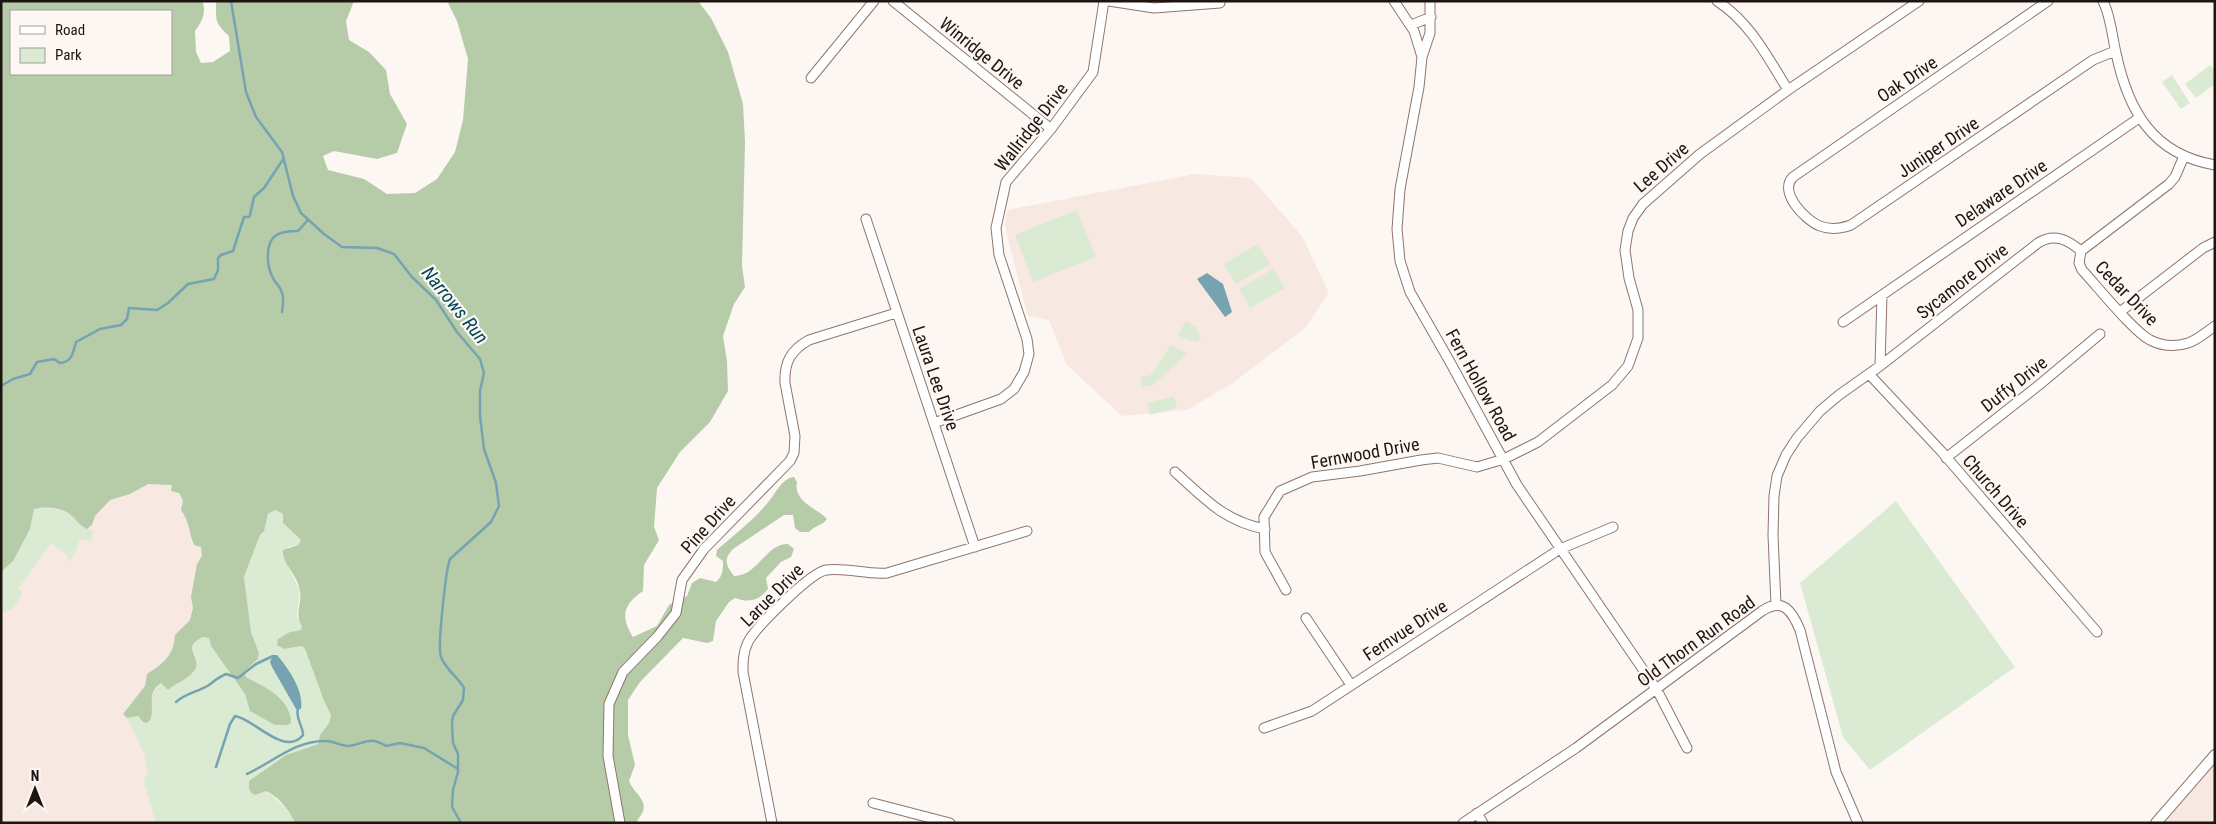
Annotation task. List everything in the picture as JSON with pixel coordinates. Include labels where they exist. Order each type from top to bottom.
[{"type":"street","points":[[810,78],[874,1]]},
{"type":"street","name":"Winridge Drive","points":[[893,1],[1051,129]]},
{"type":"street","name":"Wallridge Drive","points":[[934,424],[1001,399],[1014,388],[1024,372],[1029,354],[1027,338],[999,255],[996,228],[1006,182],[1051,129],[1093,72],[1104,1]]},
{"type":"street","points":[[1109,1],[1154,8],[1220,3]]},
{"type":"street","name":"Fern Hollow Road","points":[[1394,1],[1411,25],[1422,57],[1419,87],[1400,189],[1397,229],[1400,261],[1410,292],[1517,485],[1657,690],[1687,748]]},
{"type":"street","points":[[1422,57],[1429,40],[1430,1]]},
{"type":"street","points":[[1717,1],[1731,10],[1753,34],[1788,90]]},
{"type":"street","name":"Lee Drive","points":[[1504,459],[1538,442],[1612,385],[1628,366],[1638,338],[1638,310],[1629,278],[1626,250],[1628,232],[1633,218],[1643,204],[1700,154],[1788,90],[1919,1]]},
{"type":"street","name":"Oak Drive","points":[[1788,186],[1790,180],[1796,174],[2048,1]]},
{"type":"street","points":[[2103,1],[2124,88],[2139,118],[2161,141],[2184,156],[2215,165]]},
{"type":"street","points":[[1411,25],[1431,16]]},
{"type":"street","name":"Juniper Drive","points":[[1788,186],[1789,194],[1800,210],[1812,222],[1831,228],[1851,225],[2093,60],[2115,51]]},
{"type":"street","name":"Delaware Drive","points":[[1843,322],[2139,118]]},
{"type":"street","name":"Cedar Drive","points":[[2184,156],[2175,176],[2169,184],[2081,251],[2080,266],[2120,312],[2146,338],[2167,345],[2190,342],[2215,326]]},
{"type":"street","name":"Laura Lee Drive","points":[[866,219],[975,547]]},
{"type":"street","name":"Sycamore Drive","points":[[1776,605],[1773,526],[1777,476],[1786,455],[1811,420],[1833,399],[1880,366],[2043,240],[2056,237],[2062,238],[2081,251]]},
{"type":"street","points":[[2120,312],[2203,248],[2215,242]]},
{"type":"street","points":[[1880,366],[1882,295]]},
{"type":"street","name":"Pine Drive","points":[[620,823],[608,756],[609,704],[623,672],[676,614],[682,580],[704,549],[790,461],[796,444],[785,383],[789,357],[800,345],[809,340],[896,313]]},
{"type":"street","name":"Duffy Drive","points":[[1946,458],[2040,385],[2100,334]]},
{"type":"street","name":"Church Drive","points":[[1869,374],[1946,458],[2097,632]]},
{"type":"street","name":"Fernwood Drive","points":[[1286,590],[1265,552],[1264,517],[1280,491],[1312,477],[1421,460],[1438,458],[1476,467],[1504,459]]},
{"type":"street","points":[[1175,472],[1220,512],[1245,525],[1265,530]]},
{"type":"street","name":"Fernvue Drive","points":[[1264,728],[1312,711],[1560,549],[1612,527]]},
{"type":"street","name":"Larue Drive","points":[[772,823],[743,672],[745,649],[753,634],[798,589],[821,572],[832,570],[873,574],[887,573],[1027,531]]},
{"type":"street","name":"Old Thorn Run Road","points":[[1463,823],[1576,748],[1762,611],[1776,605],[1783,606],[1789,610],[1800,630],[1836,772],[1858,823]]},
{"type":"street","points":[[1306,618],[1351,685]]},
{"type":"street","points":[[2156,823],[2215,755]]},
{"type":"street","points":[[873,803],[950,823]]},
{"type":"street","points":[[1477,813],[1483,823]]},
{"type":"shaded area","points":[[1,144],[212,498],[281,823],[1,823]]},
{"type":"shaded area","points":[[1195,174],[1251,178],[1302,236],[1329,293],[1305,328],[1233,383],[1187,410],[1122,416],[1067,365],[1049,320],[1028,316],[1005,225],[1007,210]]},
{"type":"shaded area","points":[[2215,755],[2215,823],[2156,823]]},
{"type":"green space","points":[[1,1],[202,1],[203,17],[195,31],[196,52],[201,63],[213,62],[230,51],[229,36],[218,24],[216,1],[354,1],[346,21],[349,40],[369,52],[386,70],[390,94],[407,124],[397,153],[377,159],[334,151],[323,156],[328,170],[364,179],[387,194],[415,193],[437,179],[455,152],[463,120],[468,59],[457,21],[447,1],[698,1],[711,18],[728,52],[743,104],[745,142],[742,266],[745,287],[734,304],[723,336],[727,361],[728,391],[710,422],[680,452],[657,488],[654,527],[659,540],[644,565],[643,591],[631,601],[625,617],[633,637],[657,626],[669,605],[687,596],[692,583],[700,578],[716,582],[718,580],[722,573],[723,561],[716,556],[717,550],[757,514],[786,480],[794,477],[802,500],[827,519],[809,532],[800,532],[795,528],[793,515],[784,515],[733,549],[728,556],[727,562],[734,576],[742,575],[749,571],[780,545],[788,544],[794,549],[791,557],[781,562],[766,578],[768,589],[761,596],[749,601],[735,598],[729,602],[716,621],[713,641],[707,643],[683,638],[640,682],[628,700],[628,735],[635,765],[629,781],[641,799],[644,808],[637,823],[295,823],[283,804],[271,794],[266,791],[255,795],[251,792],[249,781],[286,755],[318,744],[320,735],[329,723],[331,715],[305,649],[302,646],[284,649],[277,645],[278,639],[290,632],[301,630],[302,626],[298,613],[299,585],[283,555],[283,550],[298,545],[301,540],[283,523],[283,514],[275,510],[268,514],[264,531],[260,535],[244,577],[251,632],[259,653],[258,659],[244,672],[246,677],[268,689],[282,700],[290,714],[291,723],[288,725],[275,725],[250,711],[245,694],[211,646],[209,638],[203,637],[193,645],[192,649],[196,662],[194,671],[168,690],[161,683],[156,688],[152,698],[152,714],[147,723],[143,722],[138,716],[127,718],[123,714],[145,686],[147,674],[167,658],[175,635],[190,620],[193,608],[191,597],[197,564],[202,556],[201,547],[194,545],[181,510],[183,500],[179,493],[171,491],[172,485],[148,484],[130,494],[110,500],[95,516],[92,525],[87,529],[68,513],[59,509],[34,509],[30,529],[13,561],[1,572]]},
{"type":"green space","points":[[2210,65],[2215,71],[2215,84],[2196,98],[2185,84]]},
{"type":"green space","points":[[2172,75],[2190,103],[2181,109],[2162,82]]},
{"type":"green space","points":[[1077,210],[1096,257],[1033,282],[1015,235]]},
{"type":"green space","points":[[1258,244],[1270,264],[1236,284],[1224,264]]},
{"type":"green space","points":[[1273,269],[1285,288],[1250,308],[1239,289]]},
{"type":"green space","points":[[1186,321],[1196,327],[1201,337],[1197,342],[1178,335]]},
{"type":"green space","points":[[1171,345],[1187,354],[1153,385],[1142,387],[1141,377],[1151,375]]},
{"type":"green space","points":[[1174,396],[1177,408],[1150,415],[1147,403]]},
{"type":"green space","points":[[1896,501],[2015,667],[1870,770],[1843,737],[1800,583]]},
{"type":"green space","points":[[34,509],[60,509],[70,514],[93,531],[91,541],[80,539],[70,562],[66,554],[51,543],[18,589],[23,594],[11,610],[1,613],[1,572],[13,561],[30,529]]},
{"type":"green space","points":[[275,510],[283,514],[283,523],[301,540],[298,545],[288,547],[288,567],[300,590],[297,616],[302,626],[301,630],[290,632],[284,649],[302,646],[305,649],[331,715],[329,723],[320,735],[318,744],[286,755],[249,781],[275,798],[285,808],[295,823],[156,823],[144,782],[148,774],[144,754],[127,718],[138,716],[143,722],[153,715],[150,700],[159,683],[161,682],[168,690],[188,676],[195,659],[192,652],[195,641],[203,637],[209,638],[211,646],[246,694],[250,711],[260,685],[246,677],[244,672],[258,659],[259,653],[251,632],[244,577],[268,514]]},
{"type":"water","points":[[1207,273],[1223,284],[1232,312],[1225,317],[1197,279]]},
{"type":"water","points":[[273,655],[277,655],[295,680],[300,695],[301,709],[296,709],[272,667],[270,662]]},
{"type":"waterway","name":"Narrows Run","points":[[231,1],[246,92],[256,117],[282,152],[293,196],[301,213],[342,247],[377,248],[394,254],[412,277],[436,300],[457,332],[480,359],[484,373],[480,391],[480,416],[484,449],[496,483],[499,506],[491,522],[450,559],[444,592],[440,639],[440,651],[443,662],[464,688],[463,700],[453,716],[452,724],[453,743],[458,754],[458,772],[453,790],[452,807],[461,823]]},
{"type":"waterway","points":[[1,386],[13,379],[30,374],[37,362],[54,359],[60,363],[67,361],[70,359],[76,342],[100,329],[121,325],[127,319],[129,308],[157,310],[168,303],[188,284],[214,279],[218,270],[218,258],[233,251],[244,217],[249,217],[250,215],[254,197],[264,188],[284,158]]},
{"type":"waterway","points":[[282,312],[283,295],[270,272],[268,250],[277,234],[298,231],[308,220]]},
{"type":"waterway","points":[[176,702],[226,674],[238,678],[256,664],[273,656]]},
{"type":"waterway","points":[[216,767],[230,724],[235,716],[251,723],[278,740],[287,742],[296,741],[303,735],[297,713],[298,709]]},
{"type":"waterway","points":[[247,774],[295,748],[305,744],[326,741],[349,746],[367,741],[375,741],[386,746],[400,743],[424,748],[458,769]]}]
